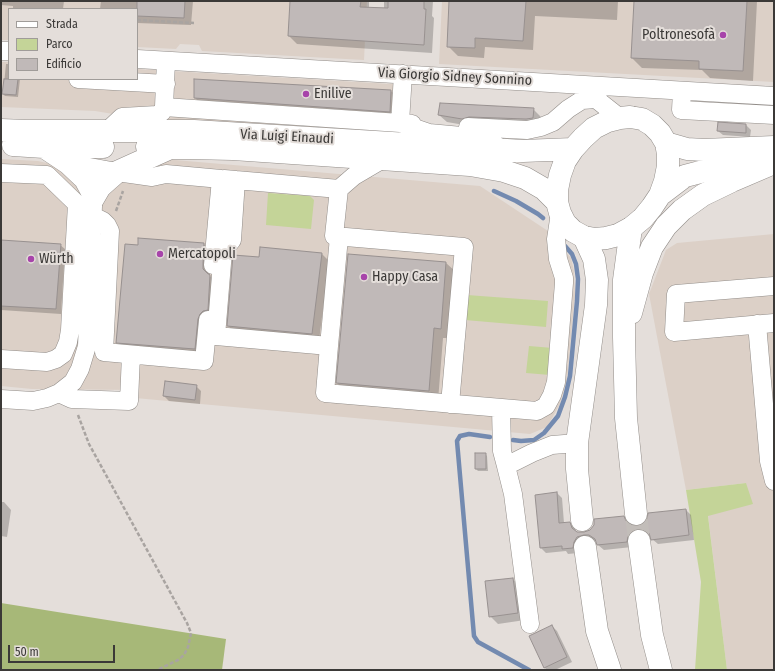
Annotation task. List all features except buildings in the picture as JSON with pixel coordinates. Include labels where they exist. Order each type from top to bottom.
[{"type":"main road","points":[[558,208],[557,190],[565,161],[573,149],[594,128],[608,121],[630,117],[642,119],[660,133],[666,143],[668,166],[660,195],[652,208],[631,228],[618,235],[595,239],[584,237]]},
{"type":"main road","name":"Via Luigi Einaudi","points":[[1,130],[194,132],[505,150],[545,151],[573,149]]},
{"type":"main road","points":[[666,143],[686,149],[704,150],[774,147]]},
{"type":"main road","name":"Via Luigi Einaudi","points":[[1,144],[44,147],[172,147],[470,165],[504,171],[525,178],[544,188],[558,208],[565,223],[584,237]]},
{"type":"main road","points":[[44,147],[68,163],[85,179],[90,203]]},
{"type":"main road","points":[[90,203],[100,187],[115,177],[147,168],[172,147]]},
{"type":"main road","points":[[660,195],[685,176],[708,170],[746,164],[774,163]]},
{"type":"main road","points":[[624,337],[642,273],[652,247],[666,226],[682,210],[703,195],[774,163]]},
{"type":"main road","points":[[631,228],[624,280],[624,337],[626,418],[636,514]]},
{"type":"main road","points":[[582,520],[577,469],[577,443],[596,305],[597,280],[594,258],[584,237]]},
{"type":"main road","points":[[639,541],[652,635],[662,670]]},
{"type":"main road","points":[[585,547],[597,631],[610,670]]},
{"type":"main road","points":[[647,670],[652,635]]},
{"type":"street","name":"Via Giorgio Sidney Sonnino","points":[[138,59],[774,96]]},
{"type":"street","points":[[106,132],[122,117],[157,115],[162,112],[164,107],[166,84],[166,61]]},
{"type":"street","points":[[400,123],[403,74]]},
{"type":"street","points":[[96,80],[166,84]]},
{"type":"street","points":[[682,91],[681,110],[774,115]]},
{"type":"street","points":[[164,107],[527,130],[541,127],[553,122],[568,109],[582,100],[596,99],[620,118]]},
{"type":"street","points":[[400,123],[419,131],[429,133],[483,138],[505,150]]},
{"type":"street","points":[[147,168],[166,174],[339,189],[354,176],[383,160]]},
{"type":"street","points":[[68,163],[115,177]]},
{"type":"street","points":[[1,173],[47,175],[90,203],[107,225],[110,231],[104,352],[204,361],[228,180]]},
{"type":"street","points":[[228,180],[232,240],[223,251],[216,336],[326,346]]},
{"type":"street","points":[[339,189],[337,237],[326,346],[325,393],[450,404],[537,411],[546,406],[552,395],[556,382],[564,284],[564,278],[558,260],[556,239],[558,208]]},
{"type":"street","points":[[1,359],[47,362],[56,359],[63,354],[68,342],[90,203]]},
{"type":"street","points":[[66,396],[80,369],[87,346],[90,203]]},
{"type":"street","points":[[337,237],[464,247],[450,404]]},
{"type":"street","points":[[774,286],[676,294],[674,332],[766,324],[769,461],[774,481]]},
{"type":"street","points":[[1,399],[33,401],[66,396],[129,401],[131,355]]},
{"type":"street","points":[[501,408],[502,451],[513,494],[530,624]]},
{"type":"street","points":[[506,466],[552,445],[577,443]]},
{"type":"path","points":[[138,20],[194,23]]},
{"type":"path","points":[[110,231],[120,197],[115,177]]},
{"type":"path","points":[[66,396],[89,444],[187,623],[191,633],[188,647],[184,655],[178,660],[157,670]]},
{"type":"shaded area","points":[[1,1],[367,1],[364,60],[202,51],[199,45],[180,44],[176,49],[138,47],[138,8],[8,8],[8,40],[1,40]]},
{"type":"shaded area","points":[[442,1],[774,1],[774,82],[439,64]]},
{"type":"shaded area","points":[[1,62],[8,62],[8,80],[138,80],[138,69],[408,85],[405,138],[174,124],[95,111],[1,107]]},
{"type":"shaded area","points":[[1,159],[38,161],[60,166],[163,159],[480,186],[551,233],[571,258],[574,271],[575,295],[567,381],[560,404],[547,427],[530,434],[135,398],[135,390],[32,389],[1,386]]},
{"type":"shaded area","points":[[774,234],[774,670],[727,670],[708,515],[746,483],[686,490],[649,294],[666,250],[677,243]]},
{"type":"green space","points":[[268,193],[310,196],[314,200],[311,229],[266,225]]},
{"type":"green space","points":[[467,295],[548,301],[546,327],[465,320]]},
{"type":"green space","points":[[529,346],[553,348],[550,375],[526,373]]},
{"type":"green space","points":[[746,483],[753,504],[708,516],[727,670],[695,670],[701,582],[686,490]]},
{"type":"green space","points":[[1,603],[226,639],[222,670],[1,670]]},
{"type":"waterway","points":[[494,191],[516,201],[543,218]]},
{"type":"waterway","points":[[513,440],[534,440],[544,433],[558,416],[565,397],[570,376],[578,279],[576,264],[572,254],[565,246]]},
{"type":"waterway","points":[[490,437],[469,434],[460,436],[457,441],[474,636],[478,642],[529,670]]},
{"type":"tunnel","points":[[636,514],[639,541]]},
{"type":"place","name":"Poltronesofà","points":[[723,35]]},
{"type":"place","name":"Enilive","points":[[306,94]]},
{"type":"place","name":"Mercatopoli","points":[[160,254]]},
{"type":"place","name":"Würth","points":[[31,259]]},
{"type":"place","name":"Happy Casa","points":[[364,277]]}]
